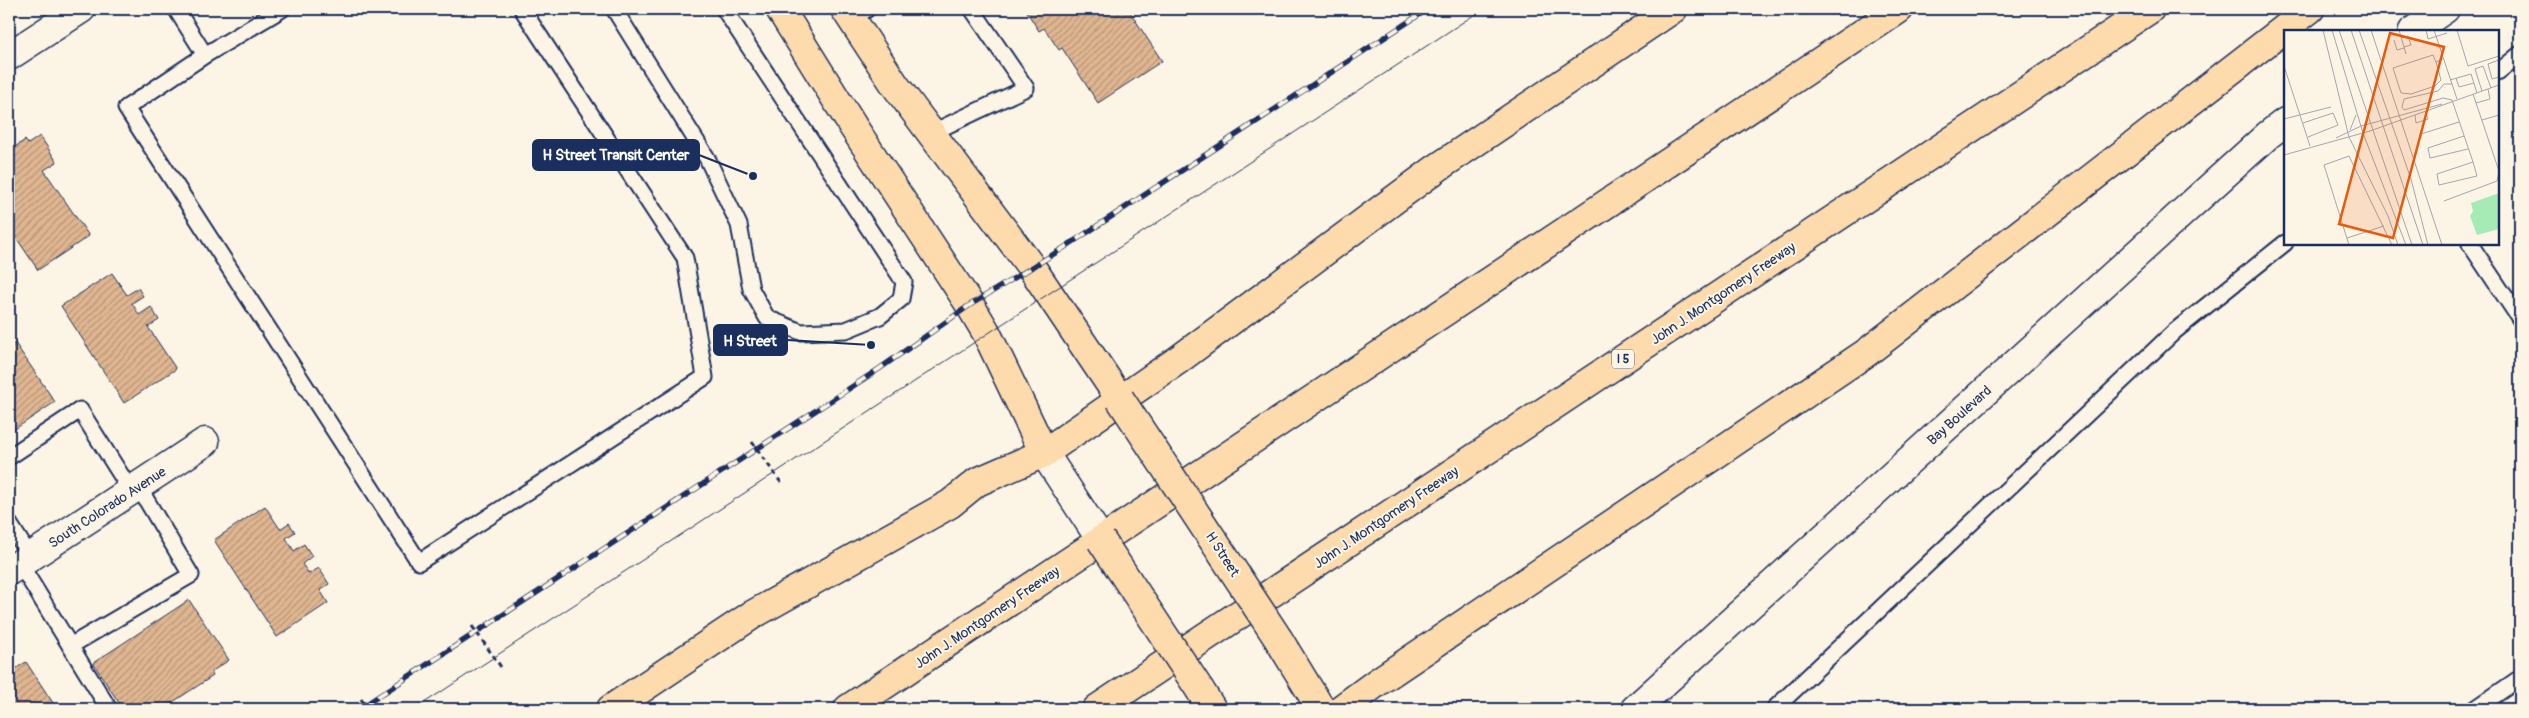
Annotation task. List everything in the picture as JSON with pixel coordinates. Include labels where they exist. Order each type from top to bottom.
[{"type":"main road","points":[[780,9],[854,128],[982,326],[1046,455]]},
{"type":"main road","points":[[611,709],[752,615],[950,504],[977,482],[1046,455],[1120,399],[1178,360],[1437,168],[1673,9]]},
{"type":"main road","name":"John J. Montgomery Freeway","points":[[848,709],[1899,9]]},
{"type":"main road","name":"John J. Montgomery Freeway","points":[[1097,709],[2150,9]]},
{"type":"main road","points":[[1341,709],[1379,681],[1866,353],[2310,9]]},
{"type":"main road","name":"H Street","points":[[855,12],[895,85],[1032,268],[1279,640],[1321,709]]},
{"type":"main road","points":[[1101,540],[1206,700]]},
{"type":"street","points":[[9,56],[81,9]]},
{"type":"street","points":[[2414,30],[2445,9]]},
{"type":"street","name":"Bay Boulevard","points":[[1635,709],[2260,141],[2284,123]]},
{"type":"street","name":"South Colorado Avenue","points":[[20,564],[205,442]]},
{"type":"street","points":[[1046,455],[1101,540]]},
{"type":"lane","points":[[176,9],[205,55]]},
{"type":"lane","points":[[282,9],[205,55],[126,108],[419,562],[705,377],[685,258],[522,9]]},
{"type":"lane","points":[[614,9],[707,158],[739,225],[751,288],[767,318],[801,332],[846,330],[880,316],[902,299],[904,282],[724,9]]},
{"type":"lane","points":[[931,133],[1026,88],[972,9]]},
{"type":"lane","points":[[2499,71],[2520,54]]},
{"type":"lane","points":[[1774,709],[2176,331],[2284,244]]},
{"type":"lane","points":[[2471,245],[2520,319]]},
{"type":"lane","points":[[9,458],[80,410],[192,575],[70,646]]},
{"type":"lane","points":[[9,523],[20,564],[109,709]]},
{"type":"lane","points":[[2475,709],[2520,678]]},
{"type":"path","points":[[752,442],[782,484]]},
{"type":"path","points":[[472,626],[501,666]]},
{"type":"path","points":[[361,698],[368,709]]},
{"type":"building","points":[[1025,9],[1128,9],[1162,61],[1098,103],[1062,48],[1059,50],[1044,28],[1039,31]]},
{"type":"building","points":[[40,136],[57,162],[44,170],[89,236],[38,270],[9,227],[9,151],[25,140],[28,144]]},
{"type":"building","points":[[112,273],[127,295],[138,288],[143,296],[132,303],[139,315],[151,307],[159,320],[148,327],[176,369],[124,403],[61,306]]},
{"type":"building","points":[[15,343],[55,402],[9,433],[9,347]]},
{"type":"building","points":[[265,506],[280,529],[289,523],[295,532],[286,538],[294,551],[304,544],[312,556],[302,564],[309,574],[319,568],[329,584],[320,590],[328,603],[277,637],[214,540]]},
{"type":"building","points":[[189,600],[229,660],[211,672],[213,676],[162,709],[123,709],[93,663]]},
{"type":"building","points":[[26,662],[57,709],[9,709],[9,673]]},
{"type":"tram line","points":[[415,709],[1483,9]]},
{"type":"railway","points":[[359,709],[879,369],[970,305],[1062,249],[1428,9]]},
{"type":"place","name":"H Street Transit Center","points":[[753,176]]},
{"type":"place","name":"H Street","points":[[871,345]]}]
